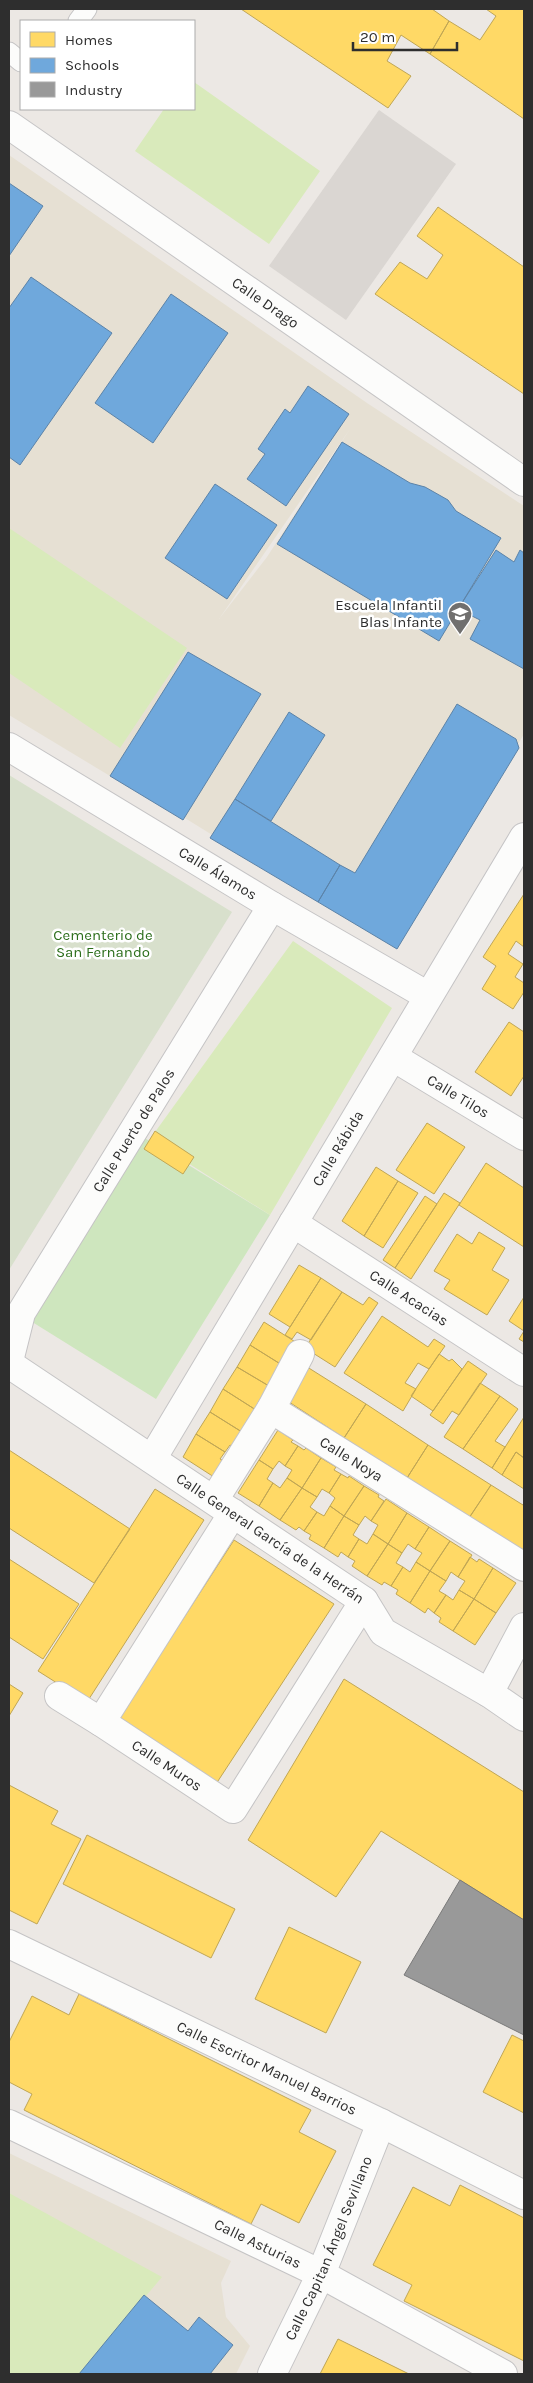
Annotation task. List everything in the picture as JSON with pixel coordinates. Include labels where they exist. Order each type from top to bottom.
[{"type":"street","name":"Calle Drago","points":[[9,124],[524,482]]},
{"type":"street","name":"Calle Álamos","points":[[9,748],[272,906],[428,996]]},
{"type":"street","name":"Calle Rábida","points":[[152,1459],[524,837]]},
{"type":"street","name":"Calle Puerto de Palos","points":[[9,1363],[21,1313],[272,906]]},
{"type":"street","name":"Calle Tilos","points":[[393,1057],[524,1136]]},
{"type":"street","name":"Calle Acacias","points":[[293,1224],[524,1372]]},
{"type":"street","points":[[59,1696],[101,1722],[224,1507],[271,1409],[300,1354]]},
{"type":"street","name":"Calle General García de la Herrán","points":[[9,1363],[364,1601],[383,1632],[489,1693],[524,1717]]},
{"type":"street","name":"Calle Noya","points":[[271,1409],[524,1567]]},
{"type":"street","name":"Calle Muros","points":[[101,1722],[233,1809],[364,1601]]},
{"type":"street","points":[[489,1693],[524,1627]]},
{"type":"street","name":"Calle Escritor Manuel Barrios","points":[[9,1944],[382,2122],[524,2195]]},
{"type":"street","name":"Calle Capitan Ángel Sevillano","points":[[272,2374],[321,2274],[382,2122]]},
{"type":"street","name":"Calle Asturias","points":[[9,2124],[321,2274],[502,2374]]},
{"type":"lane","points":[[79,20],[87,9]]},
{"type":"lane","points":[[9,52],[20,61]]},
{"type":"shaded area","points":[[379,110],[456,164],[346,320],[269,266]]},
{"type":"shaded area","points":[[9,155],[367,403],[524,506],[524,734],[397,949],[112,773],[110,776],[9,715]],"holes":[[[350,429],[267,557],[219,619]]]},
{"type":"shaded area","points":[[9,2153],[231,2261],[221,2283],[226,2317],[250,2346],[236,2374],[9,2374]]},
{"type":"green space","points":[[195,83],[320,171],[269,244],[135,151],[163,110],[195,110]]},
{"type":"green space","points":[[9,528],[187,648],[120,748],[9,673]]},
{"type":"green space","name":"Cementerio de San Fernando","points":[[9,775],[232,912],[9,1270]]},
{"type":"green space","points":[[293,941],[392,1008],[270,1215],[150,1139]]},
{"type":"green space","points":[[143,1137],[270,1215],[156,1399],[29,1320]]},
{"type":"green space","points":[[9,2193],[162,2277],[80,2374],[9,2374]]},
{"type":"building: Homes","points":[[241,9],[432,9],[449,21],[430,54],[401,35],[387,61],[411,76],[388,108]]},
{"type":"building: Homes","points":[[486,9],[524,9],[524,119],[430,54],[449,21],[480,40],[496,16]]},
{"type":"building: Homes","points":[[438,207],[524,267],[524,394],[375,294],[400,262],[427,279],[443,255],[417,236]]},
{"type":"building: Homes","points":[[524,894],[524,947],[516,941],[508,954],[523,964],[515,977],[524,983],[524,992],[513,1009],[482,989],[496,966],[483,957]]},
{"type":"building: Homes","points":[[509,1022],[524,1032],[524,1076],[511,1096],[475,1072]]},
{"type":"building: Homes","points":[[427,1123],[465,1147],[434,1194],[396,1170]]},
{"type":"building: Homes","points":[[155,1131],[194,1157],[183,1174],[144,1149]]},
{"type":"building: Homes","points":[[486,1163],[524,1188],[524,1247],[459,1205]]},
{"type":"building: Homes","points":[[376,1167],[398,1181],[364,1236],[342,1221]]},
{"type":"building: Homes","points":[[398,1181],[418,1193],[383,1248],[364,1236]]},
{"type":"building: Homes","points":[[444,1193],[460,1203],[411,1279],[395,1268]]},
{"type":"building: Homes","points":[[425,1196],[437,1204],[395,1268],[383,1260]]},
{"type":"building: Homes","points":[[479,1232],[505,1248],[492,1270],[509,1280],[487,1315],[444,1289],[450,1280],[434,1271],[457,1234],[472,1244]]},
{"type":"building: Homes","points":[[299,1265],[321,1278],[290,1327],[269,1314]]},
{"type":"building: Homes","points":[[321,1278],[342,1292],[311,1340],[297,1332],[292,1339],[285,1335]]},
{"type":"building: Homes","points":[[342,1292],[363,1305],[369,1297],[378,1303],[335,1367],[305,1348]]},
{"type":"building: Homes","points":[[524,1297],[524,1331],[509,1321]]},
{"type":"building: Homes","points":[[382,1316],[428,1347],[434,1339],[445,1346],[429,1369],[418,1363],[405,1383],[416,1389],[403,1411],[344,1373]]},
{"type":"building: Homes","points":[[264,1322],[297,1343],[282,1365],[250,1345]]},
{"type":"building: Homes","points":[[524,1331],[524,1342],[519,1339]]},
{"type":"building: Homes","points":[[250,1345],[282,1365],[269,1386],[237,1367]]},
{"type":"building: Homes","points":[[439,1354],[449,1361],[452,1359],[462,1369],[433,1411],[411,1396]]},
{"type":"building: Homes","points":[[468,1361],[487,1374],[459,1415],[452,1411],[443,1424],[430,1415]]},
{"type":"building: Homes","points":[[304,1365],[366,1404],[344,1438],[283,1398]]},
{"type":"building: Homes","points":[[237,1367],[269,1386],[256,1410],[223,1389]]},
{"type":"building: Homes","points":[[480,1383],[500,1396],[463,1449],[444,1437]]},
{"type":"building: Homes","points":[[223,1389],[256,1410],[242,1432],[210,1412]]},
{"type":"building: Homes","points":[[500,1396],[518,1409],[495,1441],[505,1447],[492,1468],[463,1449]]},
{"type":"building: Homes","points":[[366,1404],[428,1445],[407,1478],[344,1438]]},
{"type":"building: Homes","points":[[210,1412],[242,1432],[233,1447],[230,1445],[225,1452],[196,1434]]},
{"type":"building: Homes","points":[[524,1417],[524,1458],[516,1452],[502,1475],[492,1468]]},
{"type":"building: Homes","points":[[278,1430],[293,1440],[291,1442],[298,1446],[285,1466],[279,1461],[273,1469],[259,1460]]},
{"type":"building: Homes","points":[[196,1434],[225,1452],[220,1459],[224,1461],[214,1477],[183,1457]]},
{"type":"building: Homes","points":[[428,1445],[491,1485],[469,1518],[407,1478]]},
{"type":"building: Homes","points":[[298,1446],[304,1450],[306,1448],[321,1458],[302,1488],[287,1478],[292,1470],[285,1466]]},
{"type":"building: Homes","points":[[9,1450],[130,1529],[94,1583],[9,1528]]},
{"type":"building: Homes","points":[[516,1452],[524,1458],[524,1489],[502,1475]]},
{"type":"building: Homes","points":[[321,1458],[336,1467],[334,1470],[341,1474],[329,1493],[322,1489],[317,1497],[302,1488]]},
{"type":"building: Homes","points":[[259,1460],[273,1469],[267,1479],[273,1483],[259,1506],[238,1493]]},
{"type":"building: Homes","points":[[341,1474],[348,1478],[349,1476],[364,1486],[344,1516],[330,1506],[335,1498],[329,1493]]},
{"type":"building: Homes","points":[[287,1478],[302,1488],[280,1520],[259,1506],[273,1483],[280,1488]]},
{"type":"building: Homes","points":[[491,1485],[523,1505],[524,1502],[524,1554],[469,1518]]},
{"type":"building: Homes","points":[[364,1486],[379,1495],[378,1497],[384,1501],[371,1521],[365,1516],[359,1525],[344,1516]]},
{"type":"building: Homes","points":[[302,1488],[317,1497],[310,1507],[317,1512],[304,1531],[299,1527],[296,1530],[280,1520]]},
{"type":"building: Homes","points":[[155,1489],[204,1520],[87,1702],[38,1671]]},
{"type":"building: Homes","points":[[386,1499],[407,1513],[388,1544],[373,1534],[378,1525],[371,1521]]},
{"type":"building: Homes","points":[[330,1506],[344,1516],[324,1548],[309,1539],[311,1535],[304,1531],[317,1512],[324,1516]]},
{"type":"building: Homes","points":[[407,1513],[429,1527],[415,1549],[408,1544],[402,1553],[388,1544]]},
{"type":"building: Homes","points":[[344,1516],[359,1525],[353,1535],[359,1539],[348,1557],[341,1552],[338,1557],[324,1548]]},
{"type":"building: Homes","points":[[429,1527],[450,1541],[430,1571],[416,1562],[422,1553],[415,1549]]},
{"type":"building: Homes","points":[[373,1534],[388,1544],[367,1576],[352,1566],[355,1561],[348,1557],[359,1539],[367,1544]]},
{"type":"building: Homes","points":[[234,1540],[334,1604],[216,1784],[117,1721]]},
{"type":"building: Homes","points":[[450,1541],[472,1555],[458,1577],[451,1572],[446,1581],[430,1571]]},
{"type":"building: Homes","points":[[388,1544],[402,1553],[396,1563],[403,1567],[391,1586],[384,1582],[382,1585],[367,1576]]},
{"type":"building: Homes","points":[[470,1557],[477,1562],[479,1559],[493,1568],[474,1599],[459,1590],[465,1581],[458,1577]]},
{"type":"building: Homes","points":[[9,1559],[79,1604],[43,1659],[9,1637]]},
{"type":"building: Homes","points":[[416,1562],[430,1571],[410,1603],[396,1594],[398,1590],[391,1586],[403,1567],[410,1572]]},
{"type":"building: Homes","points":[[493,1568],[516,1583],[496,1613],[474,1599]]},
{"type":"building: Homes","points":[[430,1571],[446,1581],[439,1591],[446,1595],[434,1613],[428,1608],[425,1613],[410,1603]]},
{"type":"building: Homes","points":[[459,1590],[474,1599],[453,1631],[439,1622],[441,1618],[434,1613],[446,1595],[453,1600]]},
{"type":"building: Homes","points":[[474,1599],[496,1613],[475,1645],[453,1631]]},
{"type":"building: Homes","points":[[344,1679],[524,1792],[524,1920],[381,1831],[336,1897],[248,1840]]},
{"type":"building: Homes","points":[[9,1684],[23,1693],[9,1716]]},
{"type":"building: Homes","points":[[9,1785],[58,1811],[51,1824],[81,1839],[37,1924],[9,1910]]},
{"type":"building: Homes","points":[[87,1835],[235,1909],[211,1958],[63,1884]]},
{"type":"building: Homes","points":[[289,1927],[361,1962],[326,2033],[255,1999]]},
{"type":"building: Homes","points":[[79,1994],[311,2110],[299,2132],[336,2151],[299,2223],[261,2204],[251,2224],[24,2110],[32,2094],[9,2082],[9,2042],[32,1996],[69,2015]]},
{"type":"building: Homes","points":[[512,2035],[524,2041],[524,2113],[483,2092]]},
{"type":"building: Homes","points":[[460,2185],[524,2218],[524,2361],[404,2301],[412,2285],[373,2265],[413,2187],[450,2206]]},
{"type":"building: Homes","points":[[338,2339],[409,2374],[320,2374]]},
{"type":"building: Schools","points":[[9,183],[43,206],[9,256]]},
{"type":"building: Schools","points":[[31,277],[112,333],[20,465],[9,457],[9,308]]},
{"type":"building: Schools","points":[[171,294],[228,333],[153,443],[95,403]]},
{"type":"building: Schools","points":[[308,386],[349,414],[286,506],[247,479],[265,454],[258,449],[285,409],[290,413]]},
{"type":"building: Schools","points":[[342,442],[410,483],[425,487],[448,500],[456,511],[501,538],[439,641],[277,544]]},
{"type":"building: Schools","points":[[215,484],[277,525],[227,599],[165,558]]},
{"type":"building: Schools","points":[[496,550],[514,562],[520,550],[524,553],[524,669],[470,639],[480,620],[458,609]]},
{"type":"building: Schools","points":[[188,652],[261,694],[183,820],[110,776]]},
{"type":"building: Schools","points":[[457,704],[516,739],[519,748],[397,949],[318,902],[340,865],[355,873]]},
{"type":"building: Schools","points":[[289,712],[325,735],[271,821],[235,799]]},
{"type":"building: Schools","points":[[235,799],[340,865],[318,902],[210,838]]},
{"type":"building: Schools","points":[[144,2295],[188,2331],[199,2317],[233,2345],[210,2374],[79,2374]]},
{"type":"building: Industry","points":[[460,1880],[524,1920],[524,2035],[404,1975]]},
{"type":"place","name":"Escuela Infantil Blas Infante","points":[[460,635]]}]
